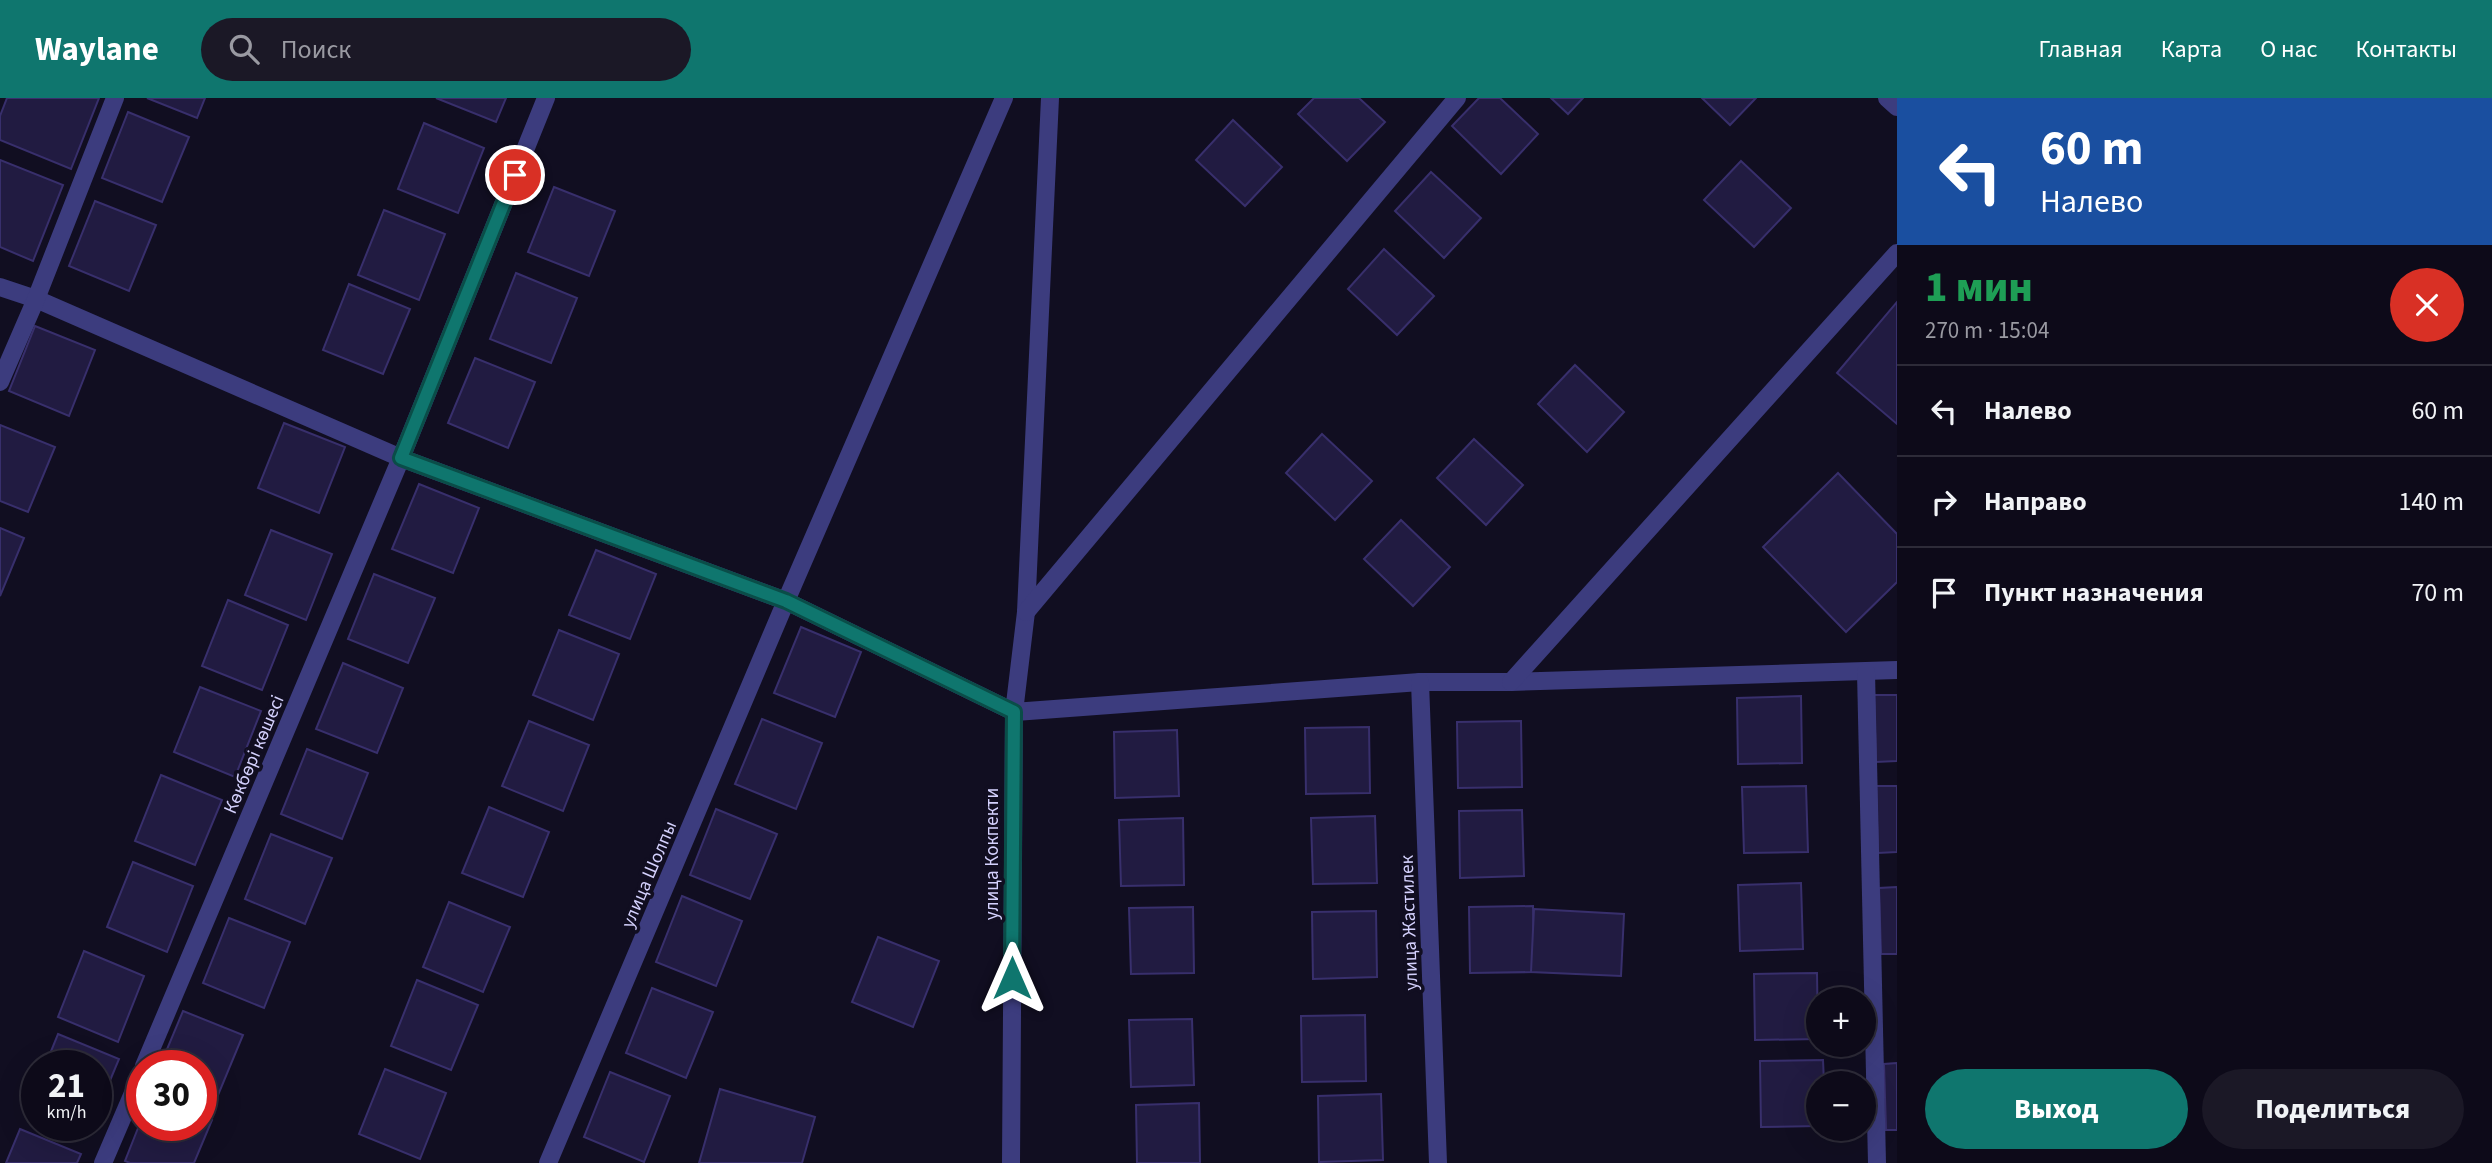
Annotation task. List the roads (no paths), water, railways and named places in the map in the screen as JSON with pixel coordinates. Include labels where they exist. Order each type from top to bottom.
[{"type":"street","points":[[0,382],[36,299],[115,98]]},
{"type":"street","name":"Көкбөрі көшесі","points":[[151,1050],[401,458],[546,98]]},
{"type":"street","name":"улица Шолпы","points":[[548,1163],[786,601],[1004,98]]},
{"type":"street","name":"улица Кокпекти","points":[[1011,1163],[1014,712],[1026,612],[1049,98]]},
{"type":"street","points":[[1026,612],[1457,98]]},
{"type":"street","points":[[1886,98],[1897,107]]},
{"type":"street","points":[[1511,682],[1897,253]]},
{"type":"street","points":[[0,287],[36,299],[401,458],[786,601],[1014,712],[1420,682],[1511,682],[1897,670]]},
{"type":"street","points":[[1866,672],[1877,1163]]},
{"type":"street","name":"улица Жастилек","points":[[1420,682],[1438,1163]]},
{"type":"street","points":[[103,1163],[126,1109]]}]
